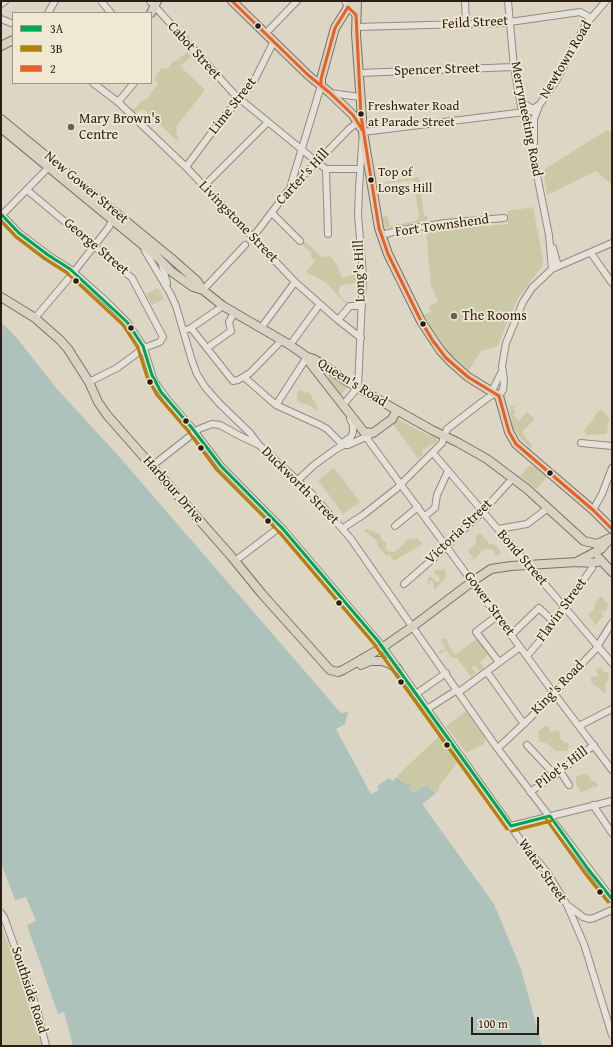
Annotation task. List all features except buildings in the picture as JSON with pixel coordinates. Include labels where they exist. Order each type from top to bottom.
[{"type":"main road","points":[[232,1],[353,115],[363,132]]},
{"type":"main road","points":[[357,1],[356,27],[363,132],[381,235],[388,254],[421,321],[436,346],[446,358],[468,377],[499,396],[509,432],[516,444],[593,510],[612,529]]},
{"type":"main road","points":[[321,86],[321,80],[335,28],[348,3]]},
{"type":"main road","points":[[1,46],[12,40]]},
{"type":"main road","name":"New Gower Street","points":[[1,118],[25,137],[53,166]]},
{"type":"main road","name":"New Gower Street","points":[[1,128],[53,166],[113,217],[168,268],[193,287],[203,290]]},
{"type":"main road","name":"New Gower Street","points":[[113,217],[171,258],[197,281],[203,290]]},
{"type":"main road","name":"Queen's Road","points":[[203,290],[234,313],[314,359],[358,387],[432,430],[487,459],[513,478],[584,541]]},
{"type":"main road","name":"Harbour Drive","points":[[1,297],[34,318],[60,340],[68,349],[89,382],[98,402],[107,415],[327,668],[338,672],[351,666],[358,666],[370,661],[379,661],[388,663],[398,669]]},
{"type":"main road","name":"Gower Street","points":[[307,356],[310,363],[351,416],[364,432],[370,435]]},
{"type":"main road","points":[[323,380],[324,372],[331,370]]},
{"type":"main road","points":[[370,435],[392,419],[397,410]]},
{"type":"main road","points":[[584,541],[597,544],[611,537]]},
{"type":"main road","points":[[577,562],[601,549],[611,537]]},
{"type":"main road","points":[[584,541],[585,544],[612,572]]},
{"type":"main road","points":[[351,666],[383,647],[473,581],[496,567],[577,562],[592,563],[601,561]]},
{"type":"street","points":[[1,4],[5,1]]},
{"type":"street","points":[[49,12],[55,1]]},
{"type":"street","points":[[101,1],[110,12]]},
{"type":"street","points":[[266,33],[297,1]]},
{"type":"street","points":[[465,1],[466,24]]},
{"type":"street","name":"Merrymeeting Road","points":[[508,1],[514,67],[555,267]]},
{"type":"street","name":"Newtown Road","points":[[363,132],[534,111],[556,80],[591,18],[606,1]]},
{"type":"street","points":[[348,3],[356,15]]},
{"type":"street","name":"Cabot Street","points":[[153,6],[240,99],[326,169]]},
{"type":"street","name":"Feild Street","points":[[356,27],[510,22],[580,12],[591,18]]},
{"type":"street","points":[[1,18],[11,23]]},
{"type":"street","name":"Lime Street","points":[[186,167],[218,124],[254,81],[274,41]]},
{"type":"street","name":"Spencer Street","points":[[359,73],[514,67]]},
{"type":"street","name":"Livingstone Street","points":[[94,84],[118,102],[186,167],[295,282],[361,338]]},
{"type":"street","points":[[118,102],[133,84]]},
{"type":"street","points":[[291,187],[321,86]]},
{"type":"street","points":[[330,93],[360,97]]},
{"type":"street","points":[[520,99],[531,108],[539,106]]},
{"type":"street","points":[[532,150],[534,142],[534,120],[539,106]]},
{"type":"street","points":[[204,186],[268,122]]},
{"type":"street","name":"Carter's Hill","points":[[253,237],[291,187],[345,132],[358,122]]},
{"type":"street","name":"Long's Hill","points":[[358,387],[361,338],[362,269],[358,215],[359,169],[363,132]]},
{"type":"street","points":[[2,214],[53,166]]},
{"type":"street","points":[[328,234],[326,169],[359,169]]},
{"type":"street","name":"George Street","points":[[27,190],[132,278],[163,337],[162,341],[144,348]]},
{"type":"street","points":[[272,213],[300,241]]},
{"type":"street","name":"Water Street","points":[[2,214],[27,240],[73,272],[127,322],[144,348],[157,386],[230,476],[280,527],[383,647],[524,845],[547,872],[567,905],[585,949],[612,1035]]},
{"type":"street","points":[[34,318],[73,272],[108,227],[113,217]]},
{"type":"street","name":"Fort Townshend","points":[[381,235],[402,230],[445,224],[504,218]]},
{"type":"street","points":[[343,528],[368,511],[401,484],[442,443],[447,429],[492,395],[492,391],[502,371],[506,343],[523,302],[532,288],[555,267],[612,243]]},
{"type":"street","points":[[203,290],[245,245]]},
{"type":"street","name":"Duckworth Street","points":[[144,247],[145,252],[170,293],[176,306],[194,368],[205,386],[220,404],[250,433],[259,445],[298,480],[343,528],[498,748],[612,899]]},
{"type":"street","name":"Duckworth Street","points":[[156,247],[170,293]]},
{"type":"street","points":[[591,252],[612,283]]},
{"type":"street","points":[[261,328],[295,282]]},
{"type":"street","points":[[290,345],[320,304]]},
{"type":"street","points":[[183,330],[191,328],[223,306]]},
{"type":"street","points":[[338,320],[350,306],[362,306]]},
{"type":"street","points":[[207,348],[231,331],[230,322],[234,313]]},
{"type":"street","points":[[191,328],[233,381],[244,377],[282,340]]},
{"type":"street","points":[[89,382],[117,368],[144,348]]},
{"type":"street","points":[[276,405],[307,356]]},
{"type":"street","points":[[499,396],[503,390],[504,380],[502,371]]},
{"type":"street","points":[[244,377],[276,405],[320,425],[343,445],[348,446],[370,435]]},
{"type":"street","points":[[343,405],[358,387]]},
{"type":"street","points":[[298,480],[314,465],[343,445],[345,441],[351,437],[353,425],[350,419],[351,416]]},
{"type":"street","points":[[152,466],[195,432],[207,425],[217,424],[259,445]]},
{"type":"street","name":"Gower Street","points":[[370,435],[401,484],[612,770]]},
{"type":"street","points":[[580,443],[612,446]]},
{"type":"street","name":"Bond Street","points":[[433,453],[612,663]]},
{"type":"street","points":[[593,510],[602,494],[612,468]]},
{"type":"street","points":[[425,516],[436,508],[437,495],[448,470]]},
{"type":"street","name":"Victoria Street","points":[[404,584],[482,511],[513,478]]},
{"type":"street","points":[[396,526],[418,507]]},
{"type":"street","points":[[498,529],[527,524],[548,508]]},
{"type":"street","points":[[235,561],[280,527]]},
{"type":"street","name":"Flavin Street","points":[[527,656],[554,622],[592,568],[592,563]]},
{"type":"street","points":[[511,635],[539,608],[554,622]]},
{"type":"street","points":[[497,616],[476,632],[499,662]]},
{"type":"street","name":"King's Road","points":[[498,748],[524,724],[598,646],[612,623]]},
{"type":"street","points":[[427,709],[487,672],[520,647]]},
{"type":"street","points":[[487,672],[524,724]]},
{"type":"street","points":[[416,694],[446,674]]},
{"type":"street","points":[[579,726],[612,709]]},
{"type":"street","points":[[527,745],[569,785]]},
{"type":"street","name":"Pilot's Hill","points":[[530,792],[594,745]]},
{"type":"street","points":[[605,760],[612,757]]},
{"type":"street","points":[[511,826],[612,801]]},
{"type":"street","points":[[592,805],[612,833]]},
{"type":"street","points":[[567,905],[583,917],[589,919],[612,910]]},
{"type":"street","name":"Southside Road","points":[[1,913],[4,917],[37,1009],[46,1046]]},
{"type":"shaded area","points":[[187,52],[191,57],[180,66],[205,90],[176,127],[178,142],[144,109],[133,114],[128,110],[136,108],[141,101],[147,99],[158,83],[154,79],[161,68],[168,68],[173,62],[180,59],[180,57]]},
{"type":"shaded area","points":[[607,130],[612,132],[612,185],[596,171],[547,195],[543,170]]},
{"type":"shaded area","points":[[419,177],[424,216],[428,216],[427,220],[385,228],[382,218],[385,215],[388,217],[390,226],[416,221],[419,216],[413,180],[385,184],[386,182]]},
{"type":"shaded area","points":[[533,207],[543,259],[542,266],[519,297],[498,346],[481,351],[469,370],[449,354],[424,315],[431,312],[429,307],[438,301],[431,285],[426,231],[508,224],[507,211]]},
{"type":"shaded area","points":[[303,240],[322,257],[330,256],[337,265],[342,278],[357,274],[357,283],[341,285],[339,290],[339,294],[347,303],[346,304],[325,282],[306,272],[315,261],[310,256],[312,254],[301,243]]},
{"type":"shaded area","points":[[158,288],[164,299],[152,305],[146,294]]},
{"type":"shaded area","points":[[1,322],[16,337],[57,389],[115,452],[341,713],[348,712],[345,724],[336,729],[371,794],[379,790],[377,786],[389,778],[393,781],[397,777],[407,785],[411,784],[409,788],[414,793],[426,784],[435,794],[422,804],[494,904],[521,969],[542,1046],[73,1046],[64,1012],[58,1014],[27,925],[36,921],[26,897],[15,900],[1,863]]},
{"type":"shaded area","points":[[329,375],[347,386],[341,395],[328,378]]},
{"type":"shaded area","points":[[302,390],[304,393],[309,392],[316,404],[318,412],[309,405],[301,403],[297,400],[299,391]]},
{"type":"shaded area","points":[[517,405],[513,409],[516,413],[513,414],[519,421],[527,412],[535,419],[522,432],[533,445],[530,449],[512,428],[510,406]]},
{"type":"shaded area","points":[[601,410],[609,419],[607,426],[608,431],[606,434],[586,435],[584,431],[594,419],[596,413]]},
{"type":"shaded area","points":[[396,418],[425,434],[437,438],[437,441],[422,451],[423,455],[418,459],[392,423]]},
{"type":"shaded area","points":[[530,465],[533,467],[534,466],[548,477],[536,489],[520,476]]},
{"type":"shaded area","points":[[334,468],[360,502],[343,514],[318,480]]},
{"type":"shaded area","points":[[367,529],[380,534],[381,539],[387,543],[385,547],[388,551],[394,552],[411,538],[413,540],[417,538],[423,544],[394,561],[390,555],[387,556],[378,547],[377,541],[365,531]]},
{"type":"shaded area","points":[[479,533],[483,535],[483,538],[487,540],[488,543],[496,545],[500,551],[500,554],[496,556],[493,550],[486,549],[482,551],[475,559],[472,559],[472,556],[468,552],[476,543],[476,536]]},
{"type":"shaded area","points":[[436,569],[443,569],[446,572],[446,578],[435,591],[432,580],[430,581],[430,586],[428,583],[428,578],[430,576],[437,582],[439,581],[440,579],[434,572]]},
{"type":"shaded area","points":[[601,596],[609,605],[605,612],[602,610],[601,612],[603,616],[594,627],[593,621],[588,615],[595,608],[593,606]]},
{"type":"shaded area","points":[[446,638],[455,655],[477,638],[494,659],[493,660],[488,655],[480,662],[484,668],[479,671],[475,666],[472,668],[476,673],[471,677],[457,658],[452,658],[446,650],[440,654],[438,652],[446,649],[441,640]]},
{"type":"shaded area","points":[[601,668],[604,672],[608,673],[609,679],[605,684],[606,692],[603,693],[591,682],[591,677],[598,676],[596,669]]},
{"type":"shaded area","points":[[466,711],[485,737],[485,740],[484,744],[466,753],[446,726]]},
{"type":"shaded area","points":[[545,726],[548,726],[550,732],[558,730],[561,734],[560,738],[563,742],[568,743],[569,748],[566,751],[556,751],[546,743],[539,742],[538,732]]},
{"type":"shaded area","points":[[439,736],[457,760],[457,763],[435,794],[425,784],[414,793],[409,787],[411,785],[407,785],[397,776]]},
{"type":"shaded area","points":[[587,774],[592,781],[596,781],[598,785],[581,792],[576,784],[576,777]]},
{"type":"shaded area","points":[[1,925],[32,1010],[43,1046],[1,1046]]},
{"type":"transit line","name":"2","points":[[232,1],[308,75],[353,115],[363,131]]},
{"type":"transit line","name":"2","points":[[321,86],[321,79],[335,28],[348,7],[356,15],[361,116],[379,228],[388,254],[421,321],[433,341],[446,358],[468,377],[499,396],[509,432],[516,444],[593,510],[612,529]]},
{"type":"transit line","name":"3A","points":[[1,214],[19,233],[48,255],[70,269],[127,322],[143,346],[152,375],[161,392],[192,428],[221,466],[283,529],[378,641],[511,826]]},
{"type":"transit line","name":"3B","points":[[1,221],[16,237],[45,259],[67,273],[123,325],[138,348],[147,377],[157,395],[188,431],[217,470],[279,532],[374,644],[507,829]]},
{"type":"transit line","name":"3A","points":[[550,816],[588,869],[612,899]]},
{"type":"transit line","name":"3A","points":[[511,826],[550,816]]},
{"type":"transit line","name":"3B","points":[[546,819],[584,872],[608,902]]},
{"type":"transit line","name":"3B","points":[[512,831],[551,821]]},
{"type":"place","name":"Freshwater Road at Parade Street","points":[[361,114]]},
{"type":"place","name":"Mary Brown's Centre","points":[[71,127]]},
{"type":"place","name":"Top of Longs Hill","points":[[371,180]]},
{"type":"place","name":"The Rooms","points":[[454,316]]}]
